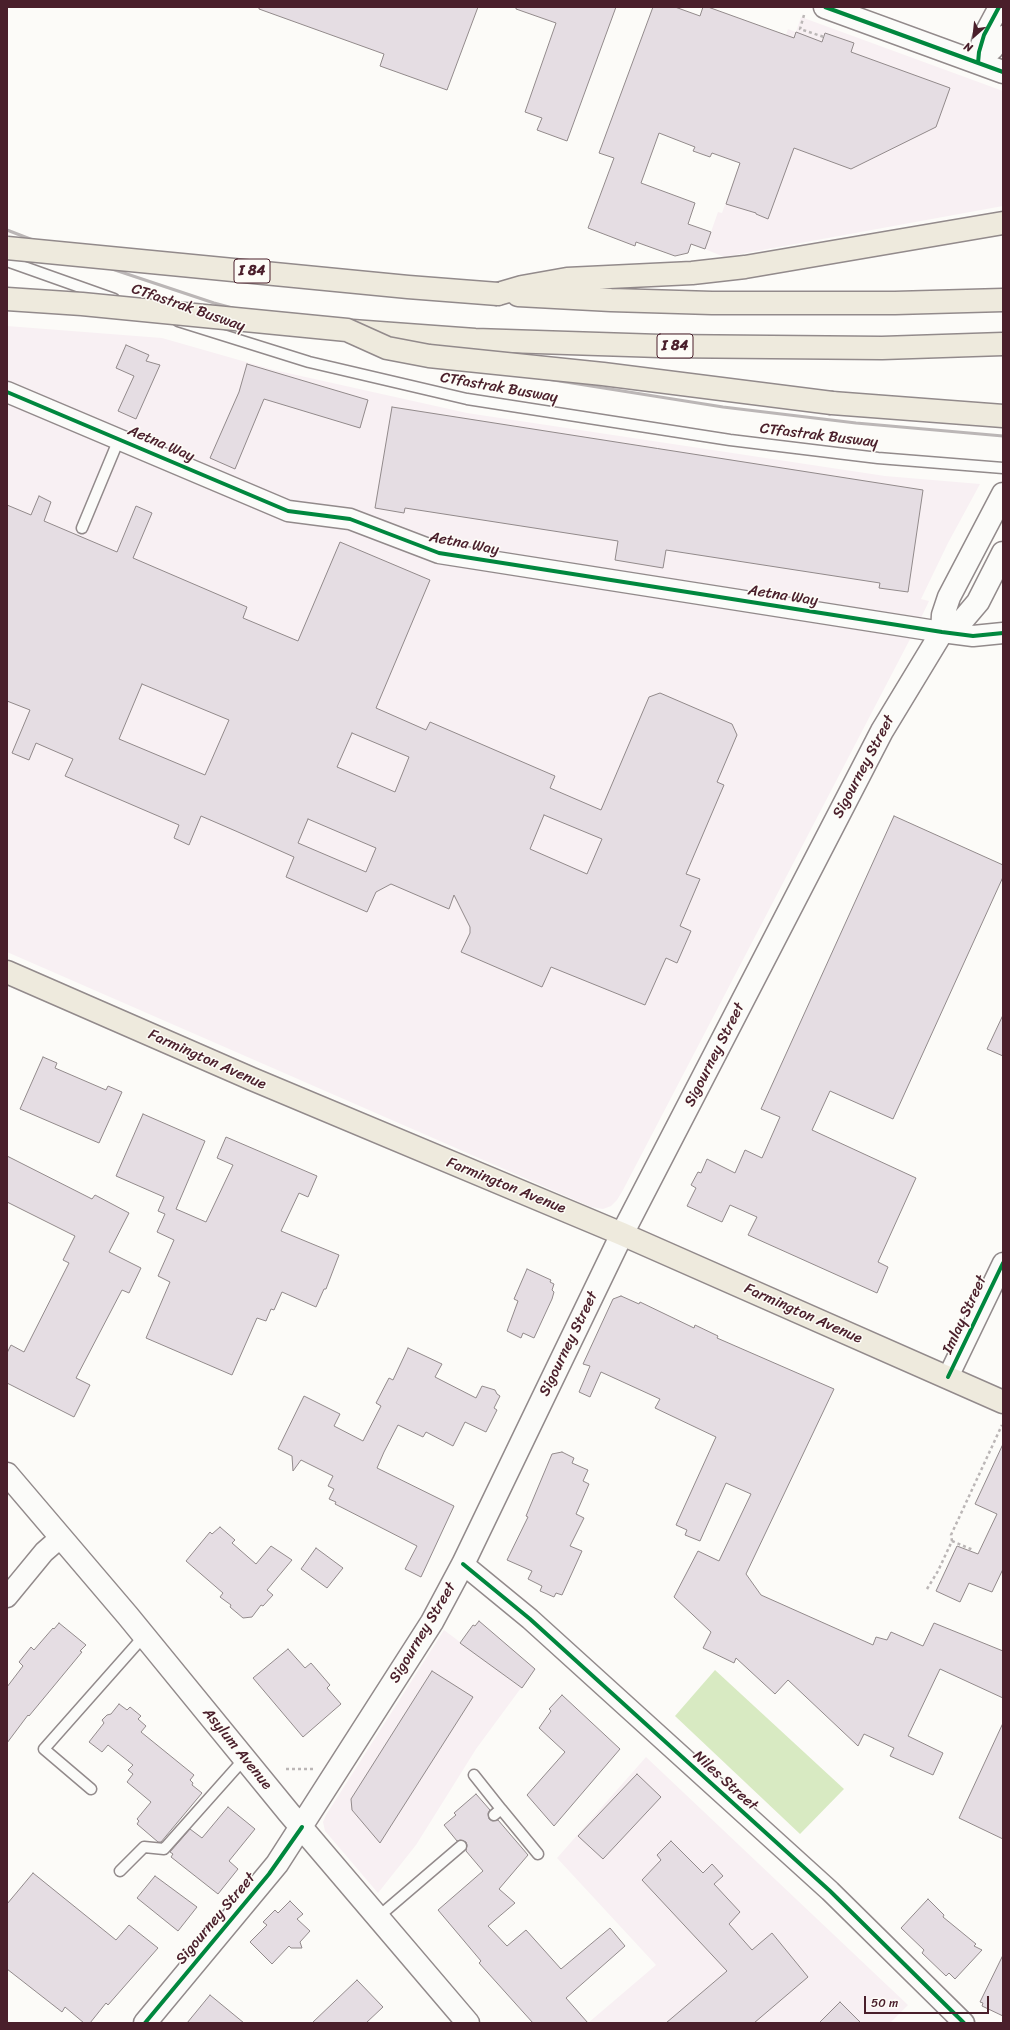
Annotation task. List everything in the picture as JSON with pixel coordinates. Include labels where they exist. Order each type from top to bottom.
[{"type":"main road","points":[[835,9],[1003,72]]},
{"type":"main road","points":[[498,294],[526,286],[567,279],[692,273],[745,267],[1003,223]]},
{"type":"main road","name":"I 84","points":[[7,248],[408,287],[603,300],[719,303],[895,303],[1003,300]]},
{"type":"main road","name":"I 84","points":[[7,299],[95,305],[347,330],[475,340],[660,346],[858,348],[1003,344]]},
{"type":"main road","points":[[347,330],[387,348],[429,356],[603,374],[832,403],[1003,416]]},
{"type":"main road","name":"Sigourney Street","points":[[145,2023],[269,1874],[302,1827],[432,1622],[463,1564],[622,1234],[882,731],[942,632],[943,615],[949,597],[1003,494]]},
{"type":"main road","points":[[942,632],[961,622],[978,602],[1003,553]]},
{"type":"main road","name":"Farmington Avenue","points":[[7,972],[252,1079],[622,1234],[1003,1402]]},
{"type":"main road","name":"Asylum Avenue","points":[[7,1474],[468,2023]]},
{"type":"street","points":[[978,63],[979,52],[984,35],[999,7]]},
{"type":"street","points":[[978,63],[993,49],[1003,36]]},
{"type":"street","name":"Aetna Way","points":[[7,392],[288,511],[350,519],[419,547],[445,555],[942,632],[973,636],[1003,633]]},
{"type":"street","name":"Imlay Street","points":[[948,1377],[1003,1263]]},
{"type":"street","points":[[7,1597],[44,1552],[60,1538]]},
{"type":"street","name":"Niles Street","points":[[463,1564],[530,1619],[830,1891],[964,2023]]},
{"type":"lane","name":"CTfastrak Busway","points":[[7,261],[255,347],[415,388],[565,416],[724,439],[878,458],[1003,468]]},
{"type":"lane","points":[[82,528],[119,439]]},
{"type":"lane","points":[[91,1789],[44,1749],[144,1636]]},
{"type":"lane","points":[[120,1871],[144,1847],[164,1849],[245,1758]]},
{"type":"lane","points":[[474,1775],[498,1812],[538,1854]]},
{"type":"lane","points":[[378,1917],[461,1846]]},
{"type":"path","points":[[804,15],[800,28],[824,37]]},
{"type":"path","points":[[927,1589],[938,1571],[952,1540],[951,1535],[1002,1425]]},
{"type":"path","points":[[952,1540],[973,1550]]},
{"type":"path","points":[[286,1769],[316,1769]]},
{"type":"shaded area","points":[[801,17],[1003,91],[1003,206],[724,257],[705,249],[718,212],[722,213],[788,29],[796,32]]},
{"type":"shaded area","points":[[7,326],[162,338],[274,370],[467,413],[885,476],[980,484],[948,543],[921,599],[929,601],[920,620],[623,1190],[611,1206],[603,1209],[591,1207],[7,952]]},
{"type":"shaded area","points":[[444,1630],[521,1688],[476,1749],[416,1845],[378,1893],[325,1831],[323,1822]]},
{"type":"shaded area","points":[[646,1757],[908,2005],[890,2023],[588,2023],[656,1965],[557,1858]]},
{"type":"green space","points":[[715,1670],[844,1789],[800,1834],[675,1716]]},
{"type":"building","points":[[259,7],[478,7],[447,90],[380,66],[384,54],[259,9]]},
{"type":"building","points":[[516,7],[616,7],[567,141],[537,130],[542,118],[525,112],[556,23],[516,9]]},
{"type":"building","points":[[653,7],[675,7],[700,16],[703,7],[708,7],[794,38],[796,32],[822,42],[825,33],[854,43],[851,52],[950,88],[936,127],[851,169],[794,148],[768,219],[756,213],[726,204],[740,163],[712,153],[710,157],[693,151],[695,147],[659,133],[641,183],[695,203],[688,224],[711,232],[705,249],[691,244],[688,253],[675,256],[636,242],[635,246],[588,228],[614,158],[599,153]]},
{"type":"building","points":[[126,345],[149,355],[146,361],[160,365],[136,419],[118,411],[134,376],[116,368]]},
{"type":"building","points":[[247,364],[368,400],[360,428],[264,399],[235,469],[210,458],[239,392]]},
{"type":"building","points":[[392,407],[923,490],[908,592],[879,588],[880,583],[666,550],[663,568],[615,560],[618,541],[405,508],[404,513],[375,508]]},
{"type":"building","points":[[39,496],[51,502],[44,521],[117,552],[136,506],[152,513],[133,558],[247,607],[243,618],[298,641],[340,542],[430,580],[376,708],[426,730],[430,722],[555,776],[550,788],[601,810],[649,697],[660,693],[732,724],[737,735],[717,782],[724,785],[686,874],[700,879],[680,926],[691,931],[677,963],[666,958],[645,1005],[551,967],[542,987],[461,952],[470,933],[470,927],[454,895],[449,909],[391,884],[376,892],[367,912],[286,877],[294,857],[201,816],[189,845],[174,838],[179,825],[65,776],[73,759],[36,743],[29,760],[12,753],[30,710],[7,701],[7,505],[31,515]],"holes":[[[142,684],[229,720],[205,775],[119,739]],[[352,733],[409,757],[395,792],[337,767]],[[544,815],[602,839],[587,874],[530,849]],[[308,819],[376,848],[366,872],[298,843]]]},
{"type":"building","points":[[894,816],[1003,865],[1003,877],[893,1119],[830,1091],[812,1130],[916,1178],[878,1262],[888,1267],[877,1293],[748,1235],[757,1217],[730,1205],[722,1222],[687,1206],[696,1188],[691,1185],[698,1172],[701,1173],[707,1159],[735,1173],[745,1150],[762,1158],[780,1117],[761,1109]]},
{"type":"building","points":[[1003,1015],[1003,1056],[987,1049]]},
{"type":"building","points":[[43,1057],[57,1063],[55,1068],[106,1090],[108,1086],[122,1092],[99,1143],[20,1109]]},
{"type":"building","points":[[143,1114],[205,1141],[176,1209],[206,1222],[233,1165],[217,1158],[226,1137],[317,1176],[308,1197],[299,1193],[281,1231],[339,1255],[326,1289],[324,1289],[316,1307],[282,1292],[274,1310],[271,1309],[266,1321],[257,1318],[232,1375],[146,1338],[170,1282],[158,1276],[174,1240],[157,1232],[165,1214],[158,1211],[164,1197],[116,1176]]},
{"type":"building","points":[[7,1156],[92,1199],[95,1195],[129,1213],[109,1252],[141,1268],[129,1293],[122,1290],[76,1378],[90,1385],[74,1417],[7,1383],[7,1353],[11,1345],[24,1352],[69,1263],[63,1260],[75,1236],[7,1202]]},
{"type":"building","points":[[527,1269],[551,1280],[550,1282],[554,1284],[552,1299],[534,1338],[523,1333],[521,1338],[507,1331],[518,1301],[514,1299]]},
{"type":"building","points":[[621,1296],[639,1304],[640,1302],[694,1328],[695,1325],[718,1336],[717,1338],[834,1389],[746,1574],[761,1595],[873,1645],[876,1637],[887,1640],[891,1632],[923,1646],[934,1623],[1003,1651],[1003,1698],[940,1669],[908,1736],[943,1753],[933,1775],[890,1756],[894,1748],[864,1734],[858,1746],[788,1680],[775,1694],[736,1658],[734,1663],[703,1648],[711,1632],[674,1597],[698,1551],[719,1561],[751,1494],[726,1483],[700,1541],[685,1535],[687,1530],[676,1525],[716,1437],[655,1408],[660,1399],[601,1372],[590,1397],[579,1392],[590,1366],[583,1364],[613,1299]]},
{"type":"building","points":[[408,1348],[442,1364],[435,1377],[476,1398],[482,1386],[495,1390],[500,1396],[494,1408],[497,1410],[486,1432],[465,1422],[453,1446],[426,1432],[423,1437],[398,1425],[377,1468],[454,1506],[421,1577],[405,1569],[417,1546],[335,1504],[336,1502],[329,1499],[334,1489],[328,1486],[333,1476],[301,1460],[293,1471],[292,1456],[278,1449],[304,1396],[340,1414],[334,1426],[363,1441],[381,1406],[376,1403],[389,1378],[393,1380]]},
{"type":"building","points":[[1003,1444],[1003,1569],[992,1592],[969,1583],[960,1602],[936,1591],[957,1546],[978,1554],[997,1514],[975,1504]]},
{"type":"building","points":[[562,1452],[574,1458],[572,1463],[588,1470],[583,1481],[589,1484],[576,1514],[584,1518],[570,1546],[582,1551],[562,1595],[556,1593],[554,1597],[540,1591],[542,1586],[528,1579],[532,1571],[507,1560],[528,1517],[526,1516],[552,1454]]},
{"type":"building","points":[[220,1527],[235,1540],[232,1543],[256,1564],[271,1546],[292,1560],[267,1590],[273,1595],[263,1606],[261,1605],[252,1617],[243,1618],[230,1607],[231,1605],[220,1597],[223,1593],[186,1561],[210,1532],[212,1534]]},
{"type":"building","points":[[316,1548],[343,1568],[327,1588],[301,1569]]},
{"type":"building","points":[[479,1621],[535,1669],[522,1688],[460,1643],[473,1625],[475,1626]]},
{"type":"building","points":[[59,1623],[86,1645],[80,1651],[82,1652],[29,1716],[28,1715],[7,1743],[7,1687],[23,1666],[19,1662],[31,1647],[34,1650]]},
{"type":"building","points":[[288,1649],[305,1668],[311,1663],[330,1685],[327,1688],[341,1704],[303,1737],[253,1678]]},
{"type":"building","points":[[432,1671],[473,1697],[380,1843],[352,1810],[351,1799]]},
{"type":"building","points":[[562,1695],[620,1749],[554,1826],[527,1795],[565,1752],[539,1728],[551,1711],[549,1709]]},
{"type":"building","points":[[119,1704],[127,1710],[130,1707],[141,1716],[138,1719],[146,1726],[141,1732],[194,1775],[190,1780],[193,1783],[192,1785],[202,1793],[161,1842],[158,1842],[137,1824],[139,1821],[137,1819],[151,1802],[127,1782],[133,1774],[128,1770],[133,1765],[108,1745],[102,1752],[89,1742],[104,1723],[102,1720],[107,1715],[111,1714]]},
{"type":"building","points":[[1003,1723],[1003,1839],[959,1818]]},
{"type":"building","points":[[637,1774],[661,1797],[603,1859],[578,1836]]},
{"type":"building","points":[[476,1794],[490,1810],[488,1813],[489,1819],[492,1821],[498,1820],[528,1855],[499,1889],[515,1903],[488,1926],[507,1946],[526,1930],[561,1969],[610,1928],[625,1946],[566,1998],[588,2023],[533,2023],[479,1963],[481,1961],[438,1910],[483,1871],[466,1851],[466,1842],[460,1840],[457,1841],[444,1825],[456,1815],[454,1813]]},
{"type":"building","points":[[228,1807],[255,1829],[229,1861],[238,1869],[218,1894],[171,1857],[173,1854],[170,1852],[190,1829],[202,1838]]},
{"type":"building","points":[[671,1841],[703,1873],[712,1864],[723,1876],[714,1884],[740,1912],[729,1924],[752,1950],[772,1933],[808,1977],[754,2023],[666,2023],[727,1971],[642,1880],[661,1860],[657,1855]]},
{"type":"building","points":[[33,1873],[116,1940],[129,1925],[158,1948],[108,2005],[106,2003],[90,2023],[84,2023],[65,2007],[62,2012],[7,1969],[7,1904]]},
{"type":"building","points":[[155,1876],[197,1907],[178,1931],[137,1898]]},
{"type":"building","points":[[928,1899],[944,1915],[943,1917],[976,1944],[974,1946],[982,1950],[955,1979],[949,1973],[946,1976],[922,1953],[924,1950],[901,1928]]},
{"type":"building","points":[[290,1901],[303,1914],[297,1919],[310,1931],[300,1942],[302,1948],[291,1948],[289,1946],[272,1964],[250,1942],[267,1925],[263,1922],[275,1910],[278,1913]]},
{"type":"building","points":[[1003,1955],[1003,2016],[982,2006],[983,2003],[980,2002]]},
{"type":"building","points":[[357,1980],[383,2007],[366,2023],[312,2023]]},
{"type":"building","points":[[210,1995],[244,2023],[187,2023]]},
{"type":"building","points":[[840,2002],[861,2023],[819,2023]]},
{"type":"railway","points":[[7,230],[82,259],[214,303],[348,339],[484,369],[723,407],[856,423],[1003,436]]},
{"type":"cycle path","points":[[825,7],[1003,72]]},
{"type":"cycle path","points":[[978,63],[979,52],[984,35],[999,7]]},
{"type":"cycle path","points":[[7,392],[288,511],[350,519],[439,553],[942,632],[973,636],[1003,633]]},
{"type":"cycle path","points":[[948,1377],[1003,1263]]},
{"type":"cycle path","points":[[463,1564],[530,1619],[830,1891],[964,2023]]},
{"type":"cycle path","points":[[145,2023],[269,1874],[302,1827]]}]
